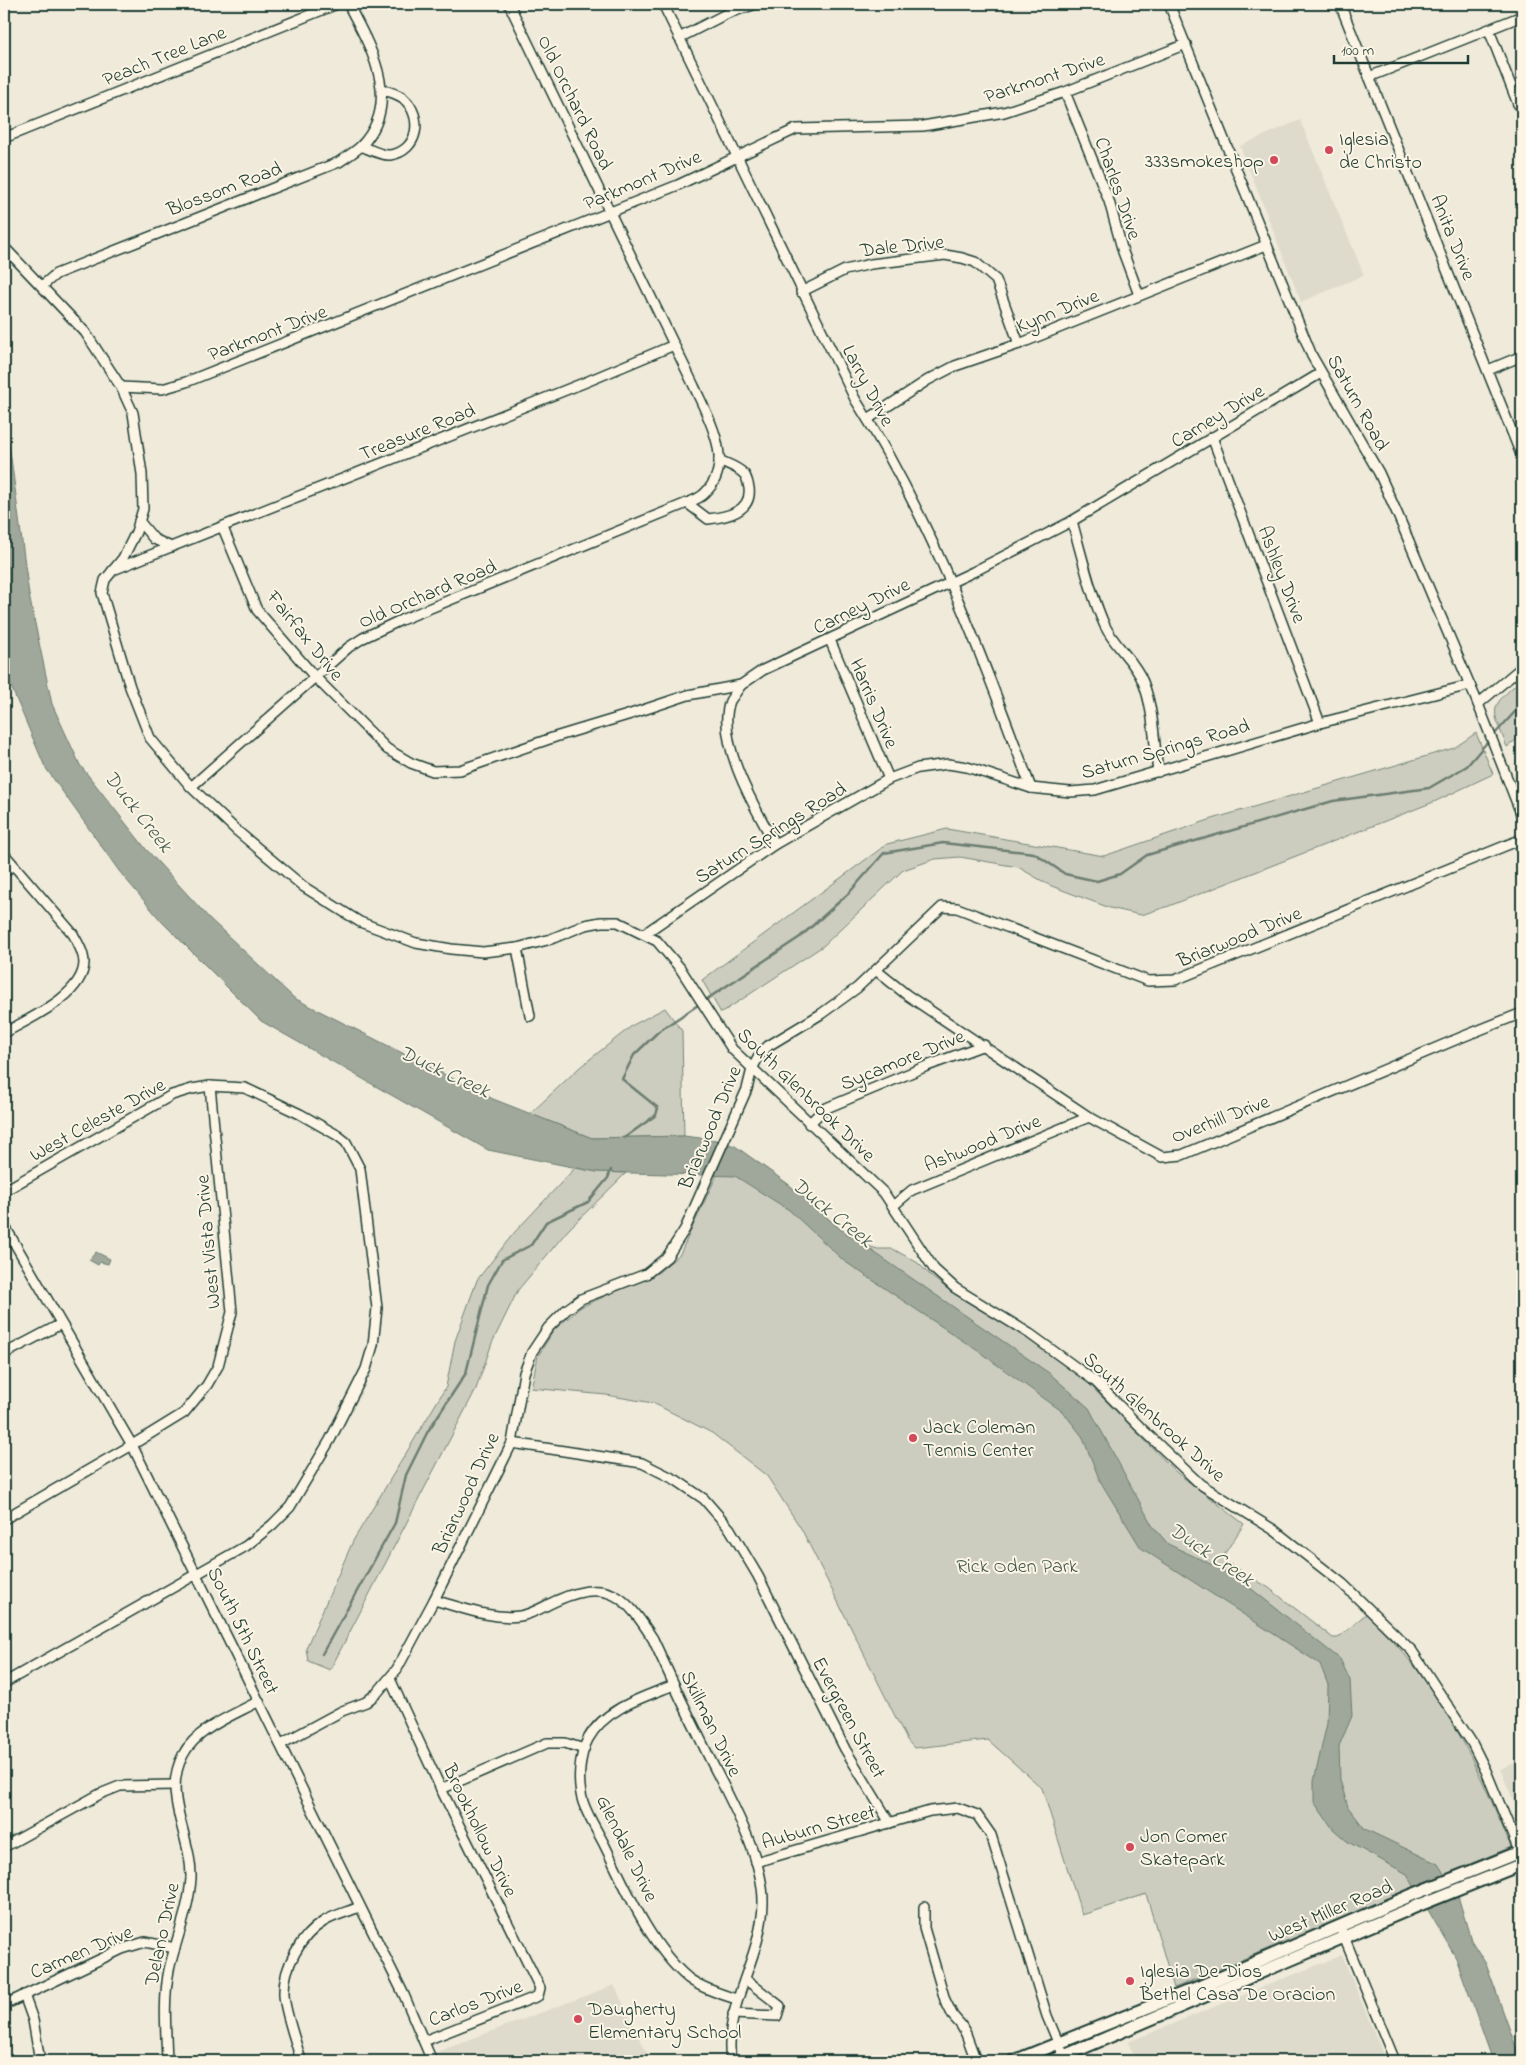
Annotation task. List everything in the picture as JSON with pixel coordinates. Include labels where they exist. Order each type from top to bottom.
[{"type":"main road","name":"West Miller Road","points":[[1052,2061],[1065,2059],[1414,1901],[1468,1872],[1522,1856]]},
{"type":"main road","name":"West Miller Road","points":[[1414,1901],[1476,1882],[1522,1856]]},
{"type":"main road","name":"West Miller Road","points":[[1014,2061],[1342,1932]]},
{"type":"street","name":"Peach Tree Lane","points":[[4,138],[337,4]]},
{"type":"street","points":[[348,4],[372,52],[382,89],[403,98],[414,113],[417,127],[414,138],[405,149],[389,155],[360,146]]},
{"type":"street","name":"Old Orchard Road","points":[[192,787],[314,676],[363,638],[401,620],[687,504],[704,494],[715,480],[719,460],[719,442],[510,4]]},
{"type":"street","name":"Larry Drive","points":[[663,4],[855,399],[868,419],[918,513],[951,582],[1031,788]]},
{"type":"street","points":[[679,38],[728,13],[756,4]]},
{"type":"street","name":"Saturn Road","points":[[1169,4],[1266,245],[1321,374],[1382,481],[1520,803],[1522,816]]},
{"type":"street","name":"Anita Drive","points":[[1340,4],[1522,457]]},
{"type":"street","points":[[1369,77],[1522,16]]},
{"type":"street","points":[[1489,30],[1518,104]]},
{"type":"street","name":"Parkmont Drive","points":[[121,387],[162,389],[186,382],[343,321],[678,185],[736,156],[796,130],[923,126],[1004,112],[1065,92],[1186,44]]},
{"type":"street","name":"Blossom Road","points":[[42,286],[56,274],[339,162],[360,146],[372,129],[380,112],[382,89]]},
{"type":"street","name":"Charles Drive","points":[[1065,92],[1109,201],[1123,252],[1139,295]]},
{"type":"street","name":"Kynn Drive","points":[[868,419],[928,380],[955,366],[1019,344],[1266,245]]},
{"type":"street","name":"South Glenbrook Drive","points":[[4,247],[85,332],[121,387],[133,412],[141,465],[143,509],[123,558],[105,580],[102,593],[130,687],[150,738],[192,787],[236,830],[304,887],[360,922],[416,943],[483,952],[517,948],[551,939],[584,925],[600,922],[618,922],[657,941],[680,968],[732,1050],[884,1193],[934,1269],[955,1288],[1030,1334],[1096,1382],[1200,1484],[1274,1530],[1343,1584],[1408,1646],[1472,1743],[1522,1856]]},
{"type":"street","name":"Dale Drive","points":[[802,292],[845,270],[870,264],[945,255],[962,258],[975,262],[996,280],[1019,344]]},
{"type":"street","name":"Treasure Road","points":[[113,570],[223,528],[674,345]]},
{"type":"street","points":[[1488,370],[1522,356]]},
{"type":"street","name":"Carney Drive","points":[[387,749],[411,763],[433,771],[460,770],[555,737],[688,695],[741,686],[763,670],[951,582],[1072,521],[1321,374]]},
{"type":"street","name":"Ashley Drive","points":[[1212,438],[1320,723]]},
{"type":"street","points":[[687,504],[708,519],[737,513],[748,502],[749,488],[745,475],[719,460]]},
{"type":"street","points":[[139,521],[154,539],[171,547]]},
{"type":"street","points":[[1072,521],[1083,562],[1105,626],[1116,643],[1138,669],[1144,684],[1149,704],[1158,772]]},
{"type":"street","name":"Fairfax Drive","points":[[223,528],[258,610],[314,676],[387,749]]},
{"type":"street","name":"Harris Drive","points":[[830,640],[888,779]]},
{"type":"street","points":[[1478,704],[1522,667]]},
{"type":"street","name":"Saturn Springs Road","points":[[644,934],[775,844],[888,779],[918,768],[948,764],[967,767],[1031,788],[1070,792],[1096,790],[1320,723],[1470,685]]},
{"type":"street","points":[[741,686],[730,700],[728,735],[736,766],[749,797],[775,844]]},
{"type":"street","name":"Briarwood Drive","points":[[281,1744],[342,1711],[366,1702],[378,1693],[397,1669],[434,1600],[512,1443],[524,1373],[532,1352],[548,1328],[566,1310],[581,1299],[646,1274],[667,1257],[685,1230],[747,1089],[752,1069],[760,1054],[768,1046],[821,1014],[857,988],[942,907],[957,908],[1148,981],[1175,980],[1522,840]]},
{"type":"street","points":[[4,854],[74,934],[81,947],[84,964],[77,984],[61,999],[4,1033]]},
{"type":"street","points":[[4,872],[13,865]]},
{"type":"street","points":[[517,948],[530,1016]]},
{"type":"street","name":"Overhill Drive","points":[[877,971],[907,995],[1089,1117],[1162,1157],[1182,1155],[1522,1013]]},
{"type":"street","name":"Sycamore Drive","points":[[809,1124],[824,1109],[927,1066],[984,1045]]},
{"type":"street","name":"West Celeste Drive","points":[[4,1191],[172,1095],[210,1086],[245,1088],[300,1114],[346,1142],[360,1169],[377,1308],[373,1345],[366,1369],[330,1440],[290,1507],[272,1525],[246,1546],[4,1683]]},
{"type":"street","name":"West Vista Drive","points":[[4,1519],[184,1413],[207,1385],[218,1366],[230,1321],[232,1303],[210,1086]]},
{"type":"street","name":"Ashwood Drive","points":[[893,1206],[912,1190],[1089,1117]]},
{"type":"street","name":"South 5th Street","points":[[4,1225],[132,1445],[281,1744],[359,1907],[404,1994],[432,2061]]},
{"type":"street","points":[[4,1354],[61,1324]]},
{"type":"street","name":"Evergreen Street","points":[[512,1443],[642,1463],[676,1480],[704,1499],[730,1529],[758,1576],[845,1749],[890,1823]]},
{"type":"street","name":"Skillman Drive","points":[[434,1600],[487,1614],[521,1616],[577,1593],[596,1590],[617,1596],[636,1613],[653,1639],[735,1810],[756,1862],[763,1889],[760,1928],[745,1979],[736,1999],[733,2014],[728,2044],[731,2061]]},
{"type":"street","name":"Brookhollow Drive","points":[[390,1679],[441,1789],[540,1988],[538,1996]]},
{"type":"street","name":"Glendale Drive","points":[[674,1685],[628,1704],[601,1722],[589,1738],[584,1749],[579,1772],[582,1802],[624,1884],[663,1953],[689,1979],[712,1991],[736,1999]]},
{"type":"street","name":"Delano Drive","points":[[167,2061],[165,2003],[169,1970],[186,1911],[191,1877],[188,1853],[176,1805],[175,1774],[182,1756],[192,1742],[215,1725],[259,1701]]},
{"type":"street","points":[[441,1789],[547,1744],[565,1743],[584,1749]]},
{"type":"street","points":[[4,1847],[100,1794],[120,1786],[175,1785]]},
{"type":"street","points":[[890,1823],[930,1811],[958,1808],[976,1815],[991,1835],[1047,2016],[1065,2059]]},
{"type":"street","name":"Auburn Street","points":[[756,1862],[890,1823]]},
{"type":"street","points":[[301,2061],[284,1995],[285,1980],[295,1953],[308,1934],[324,1922],[359,1907]]},
{"type":"street","points":[[924,1907],[924,1928],[945,2000],[953,2016],[966,2034],[976,2061]]},
{"type":"street","points":[[1342,1932],[1395,2061]]},
{"type":"street","name":"Carmen Drive","points":[[4,2005],[122,1950],[145,1942],[175,1948]]},
{"type":"street","points":[[733,2014],[777,2016],[780,2006],[745,1979]]},
{"type":"street","points":[[24,1995],[33,2020],[40,2061]]},
{"type":"street","name":"Carlos Drive","points":[[424,2041],[538,1996]]},
{"type":"shaded area","points":[[1300,120],[1364,275],[1301,302],[1240,146]]},
{"type":"shaded area","points":[[4,433],[9,443],[29,595],[52,704],[80,765],[146,849],[209,918],[294,998],[493,1099],[592,1138],[684,1136],[716,1140],[735,1146],[788,1184],[839,1228],[1049,1373],[1089,1408],[1152,1525],[1168,1544],[1234,1575],[1340,1659],[1350,1680],[1352,1716],[1339,1746],[1340,1780],[1348,1807],[1365,1829],[1438,1864],[1458,1896],[1471,1940],[1486,1964],[1521,2061],[1493,2061],[1456,1958],[1407,1874],[1348,1842],[1333,1829],[1314,1802],[1314,1781],[1327,1723],[1328,1685],[1320,1664],[1141,1548],[1100,1481],[1082,1436],[1063,1412],[975,1349],[844,1261],[789,1210],[735,1176],[597,1172],[488,1150],[261,1021],[162,922],[119,871],[45,767],[4,670]]},
{"type":"shaded area","points":[[96,1252],[110,1259],[108,1264],[100,1262],[98,1265],[89,1260]]},
{"type":"shaded area","points":[[1522,1760],[1522,1820],[1500,1769]]},
{"type":"shaded area","points":[[1342,1955],[1386,2061],[1136,2061],[1128,2042]]},
{"type":"shaded area","name":"Daugherty Elementary School","points":[[614,1985],[651,2061],[441,2061],[437,2052]]},
{"type":"green space","points":[[1522,679],[1522,735],[1507,747],[1498,723],[1496,709],[1503,697]]},
{"type":"green space","points":[[1476,733],[1493,774],[1436,801],[1169,906],[1141,915],[1110,908],[1049,885],[1018,867],[960,857],[935,859],[903,870],[823,946],[721,1013],[702,980],[887,844],[947,829],[1104,856],[1209,820],[1454,748]]},
{"type":"green space","points":[[665,1008],[682,1031],[684,1136],[592,1138],[530,1114],[580,1067],[633,1025]]},
{"type":"green space","name":"Rick Oden Park","points":[[731,1145],[788,1184],[839,1228],[864,1245],[878,1249],[893,1249],[918,1263],[933,1278],[962,1299],[1033,1341],[1087,1382],[1176,1472],[1244,1524],[1225,1553],[1226,1562],[1269,1588],[1333,1638],[1338,1638],[1367,1613],[1412,1664],[1433,1691],[1446,1712],[1481,1778],[1511,1847],[1174,1988],[1146,1894],[1082,1915],[1042,1788],[988,1740],[914,1748],[907,1740],[802,1530],[767,1476],[712,1433],[653,1403],[606,1395],[531,1388],[538,1356],[554,1330],[581,1307],[659,1272],[680,1254]]},
{"type":"green space","points":[[575,1168],[597,1172],[626,1173],[568,1230],[518,1290],[492,1343],[476,1389],[330,1670],[308,1661],[306,1648],[353,1541],[446,1387],[455,1341],[477,1280],[513,1234]]},
{"type":"waterway","points":[[1493,736],[1522,704]]},
{"type":"waterway","points":[[624,1138],[656,1115],[658,1108],[622,1079],[634,1055],[659,1031],[800,937],[849,893],[884,853],[943,843],[1034,853],[1065,874],[1097,881],[1120,874],[1147,855],[1333,801],[1429,788],[1467,766],[1489,740]]},
{"type":"waterway","points":[[322,1654],[395,1523],[406,1475],[428,1431],[466,1373],[488,1285],[502,1260],[531,1245],[546,1222],[588,1202],[608,1178],[611,1170]]},
{"type":"place","name":"Iglesia de Christo","points":[[1329,150]]},
{"type":"place","name":"333smokeshop","points":[[1274,160]]},
{"type":"place","name":"Jack Coleman Tennis Center","points":[[913,1438]]},
{"type":"place","name":"Jon Comer Skatepark","points":[[1130,1847]]},
{"type":"place","name":"Iglesia De Dios Bethel Casa De Oracion","points":[[1130,1981]]},
{"type":"place","name":"Daugherty Elementary School","points":[[578,2019]]},
{"type":"water label","name":"Duck Creek","points":[[139,811]]},
{"type":"water label","name":"Duck Creek","points":[[445,1071]]},
{"type":"water label","name":"Duck Creek","points":[[833,1212]]},
{"type":"water label","name":"Duck Creek","points":[[1212,1554]]}]
